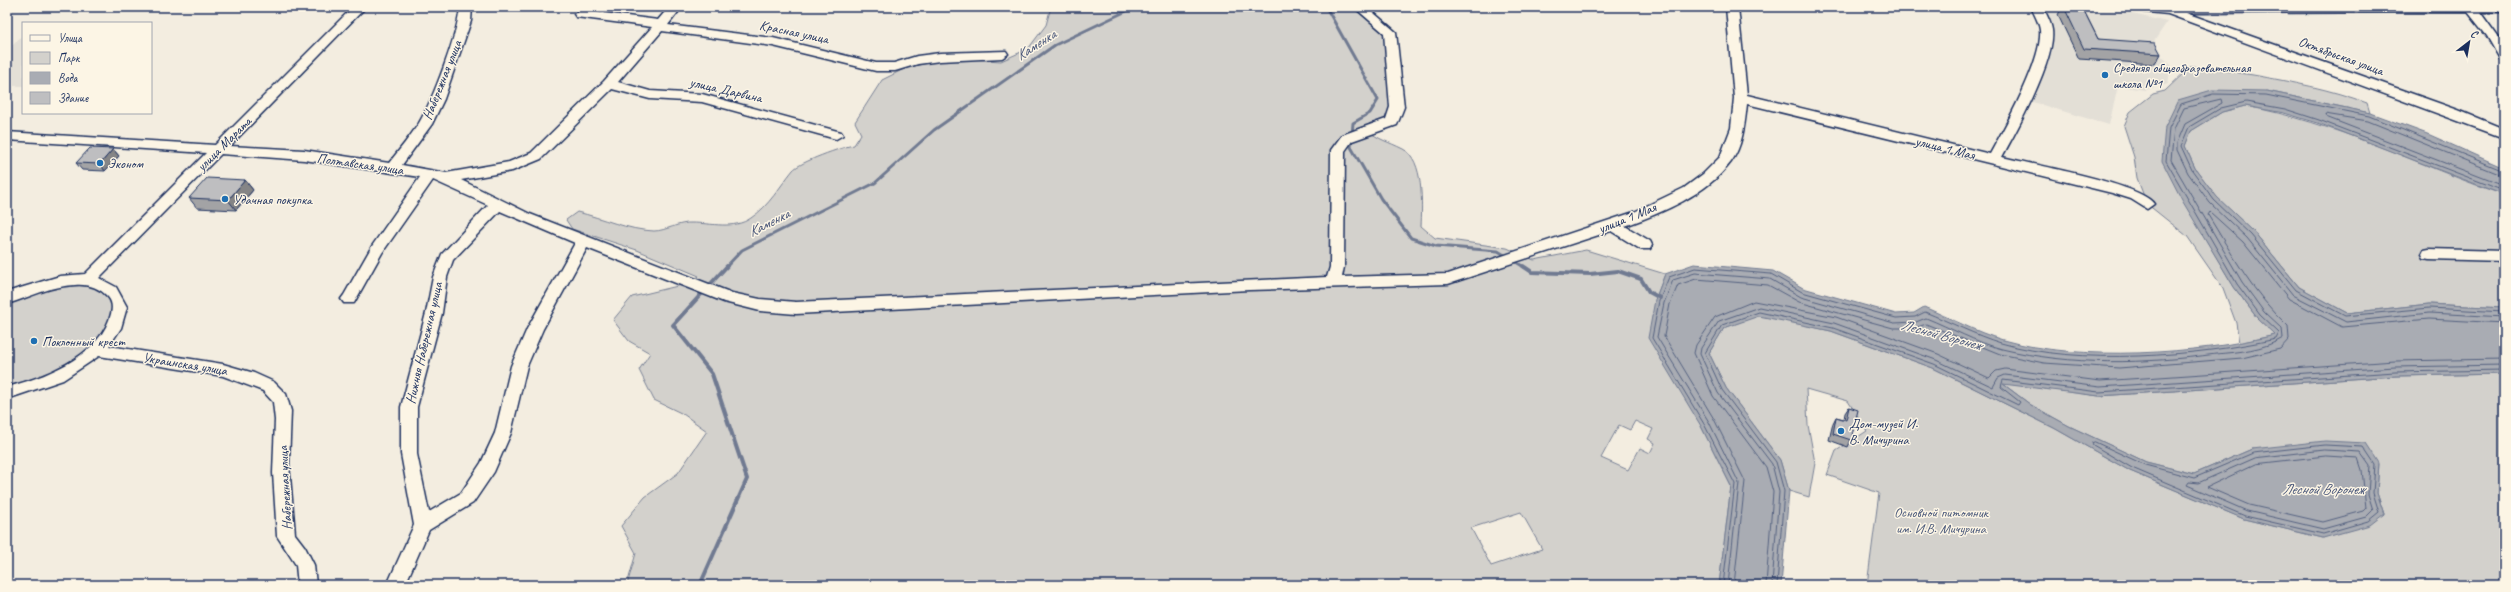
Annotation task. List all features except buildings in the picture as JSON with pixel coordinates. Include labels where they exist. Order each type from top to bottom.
[{"type":"street","name":"улица Марата","points":[[88,280],[360,7]]},
{"type":"street","name":"Набережная улица","points":[[393,168],[425,124],[437,99],[465,21],[466,7]]},
{"type":"street","points":[[446,178],[512,166],[536,156],[609,84],[676,7]]},
{"type":"street","points":[[1333,283],[1337,267],[1338,150],[1347,138],[1392,122],[1397,106],[1390,32],[1360,7]]},
{"type":"street","name":"улица 1 Мая","points":[[1333,283],[1448,279],[1502,263],[1639,216],[1689,191],[1708,178],[1726,159],[1738,128],[1741,98],[1732,7]]},
{"type":"street","points":[[1994,160],[2007,136],[2041,54],[2046,31],[2037,7]]},
{"type":"street","points":[[2138,7],[2166,10],[2261,7],[2504,8]]},
{"type":"street","points":[[2471,8],[2492,35],[2504,56]]},
{"type":"street","name":"Октябрьская улица","points":[[2166,10],[2453,113],[2504,134]]},
{"type":"street","name":"Красная улица","points":[[580,14],[660,24],[664,28],[725,35],[805,48],[876,67],[895,67],[917,60],[956,56],[1002,54]]},
{"type":"street","name":"улица Дарвина","points":[[609,84],[650,95],[702,98],[836,135]]},
{"type":"street","name":"улица 1 Мая","points":[[1741,98],[2115,189],[2136,196],[2147,204]]},
{"type":"street","name":"Полтавская улица","points":[[7,136],[219,148],[304,155],[430,174],[446,178],[497,205],[582,241],[729,298],[760,305],[796,308],[1333,283]]},
{"type":"street","points":[[349,299],[377,250],[430,174]]},
{"type":"street","name":"Нижняя Набережная улица","points":[[423,525],[409,454],[408,407],[434,312],[440,277],[447,258],[497,205]]},
{"type":"street","points":[[1613,224],[1645,245]]},
{"type":"street","points":[[396,584],[423,525],[467,498],[488,467],[503,433],[519,366],[582,241]]},
{"type":"street","points":[[2429,254],[2504,256]]},
{"type":"street","points":[[7,298],[34,287],[62,281],[88,280],[106,286],[117,297],[119,313],[112,331],[96,350],[75,366],[50,380],[7,393]]},
{"type":"street","name":"Украинская улица","points":[[96,350],[229,371],[272,388]]},
{"type":"street","name":"Набережная улица","points":[[272,388],[281,399],[283,425],[280,465],[287,525],[286,536],[296,546],[305,562],[307,585]]},
{"type":"shaded area","name":"Средняя общеобразовательная школа №1","points":[[2043,7],[2128,13],[2167,22],[2151,46],[2171,65],[2168,84],[2145,90],[2118,86],[2109,125],[2029,101],[2049,58],[2053,31]]},
{"type":"shaded area","points":[[22,37],[22,86],[7,86],[7,50]]},
{"type":"green space","points":[[1051,7],[1360,7],[1390,32],[1392,122],[1370,123],[1365,129],[1403,149],[1410,154],[1415,162],[1420,184],[1422,207],[1421,226],[1435,238],[1507,248],[1534,260],[1586,250],[1665,274],[1655,300],[1701,426],[1731,486],[1719,585],[627,585],[636,553],[621,526],[645,497],[678,473],[707,431],[683,414],[654,400],[639,370],[650,353],[629,341],[613,320],[632,297],[690,283],[699,276],[637,250],[572,229],[566,220],[577,212],[625,226],[654,231],[687,223],[730,225],[744,222],[763,208],[797,167],[822,155],[854,145],[861,134],[855,122],[882,80],[906,68],[940,60],[971,59],[1001,61],[1028,49],[1046,25]],"holes":[[[1635,421],[1653,429],[1648,439],[1655,443],[1650,453],[1640,448],[1628,470],[1601,458],[1619,425],[1630,430]],[[1521,512],[1542,549],[1491,566],[1471,528]]]},
{"type":"green space","points":[[2190,67],[2222,70],[2296,83],[2367,103],[2370,113],[2267,91],[2165,127],[2205,238],[2234,287],[2257,318],[2276,335],[2239,343],[2236,323],[2223,288],[2187,236],[2147,204],[2137,178],[2134,157],[2124,126],[2130,112],[2153,94],[2165,91]]},
{"type":"green space","points":[[2245,106],[2312,122],[2376,145],[2504,195],[2504,308],[2429,304],[2347,313],[2299,287],[2254,232],[2217,198],[2195,168],[2185,146],[2191,131],[2222,112]]},
{"type":"green space","points":[[88,280],[117,297],[112,331],[75,366],[7,393],[7,298]]},
{"type":"green space","name":"Основной питомник им. И.В. Мичурина","points":[[1759,315],[1831,331],[1933,368],[2054,428],[2130,471],[2244,519],[2323,538],[2384,514],[2377,493],[2379,464],[2252,449],[2194,474],[2146,462],[2069,426],[2031,405],[2002,383],[2099,396],[2396,376],[2504,374],[2504,585],[1867,585],[1879,493],[1827,475],[1836,451],[1867,431],[1848,401],[1806,389],[1808,425],[1815,463],[1809,497],[1789,491],[1780,460],[1726,388],[1709,353],[1724,328]]},
{"type":"water","name":"Лесной Воронеж","points":[[2212,90],[2267,91],[2370,113],[2430,135],[2504,168],[2504,195],[2318,123],[2284,113],[2245,106],[2222,112],[2191,131],[2185,146],[2195,168],[2217,197],[2254,232],[2299,287],[2347,313],[2429,304],[2504,308],[2504,374],[2396,376],[2099,396],[2003,384],[2031,405],[2069,426],[2146,462],[2194,474],[2252,449],[2325,441],[2366,443],[2379,463],[2377,493],[2384,514],[2370,525],[2323,538],[2244,519],[2130,471],[2054,428],[1933,368],[1831,331],[1759,316],[1724,328],[1709,353],[1726,388],[1780,460],[1789,491],[1781,585],[1719,585],[1731,486],[1701,426],[1648,338],[1655,300],[1665,274],[1694,264],[1773,271],[1803,288],[1896,314],[1914,313],[1924,307],[1993,337],[2034,347],[2067,351],[2139,353],[2175,351],[2244,342],[2275,335],[2257,318],[2234,287],[2183,202],[2162,161],[2165,127],[2178,100]]},
{"type":"waterway","name":"Каменка","points":[[726,267],[742,250],[875,183],[934,130],[1055,45],[1135,7]]},
{"type":"waterway","points":[[1326,7],[1378,100],[1370,113],[1353,123],[1351,147],[1381,199],[1411,238],[1436,246],[1498,251],[1524,267]]},
{"type":"waterway","name":"Каменка","points":[[700,585],[747,479],[712,374],[673,325],[727,266]]},
{"type":"waterway","points":[[1523,266],[1532,272],[1590,274],[1618,271],[1641,279],[1649,292],[1660,298]]},
{"type":"place","name":"Средняя общеобразовательная школа №1","points":[[2105,75]]},
{"type":"place","name":"Эконом","points":[[100,163]]},
{"type":"place","name":"Удачная покупка","points":[[225,199]]},
{"type":"place","name":"Поклонный крест","points":[[34,341]]},
{"type":"place","name":"Дом-музей И. В. Мичурина","points":[[1841,431]]}]
